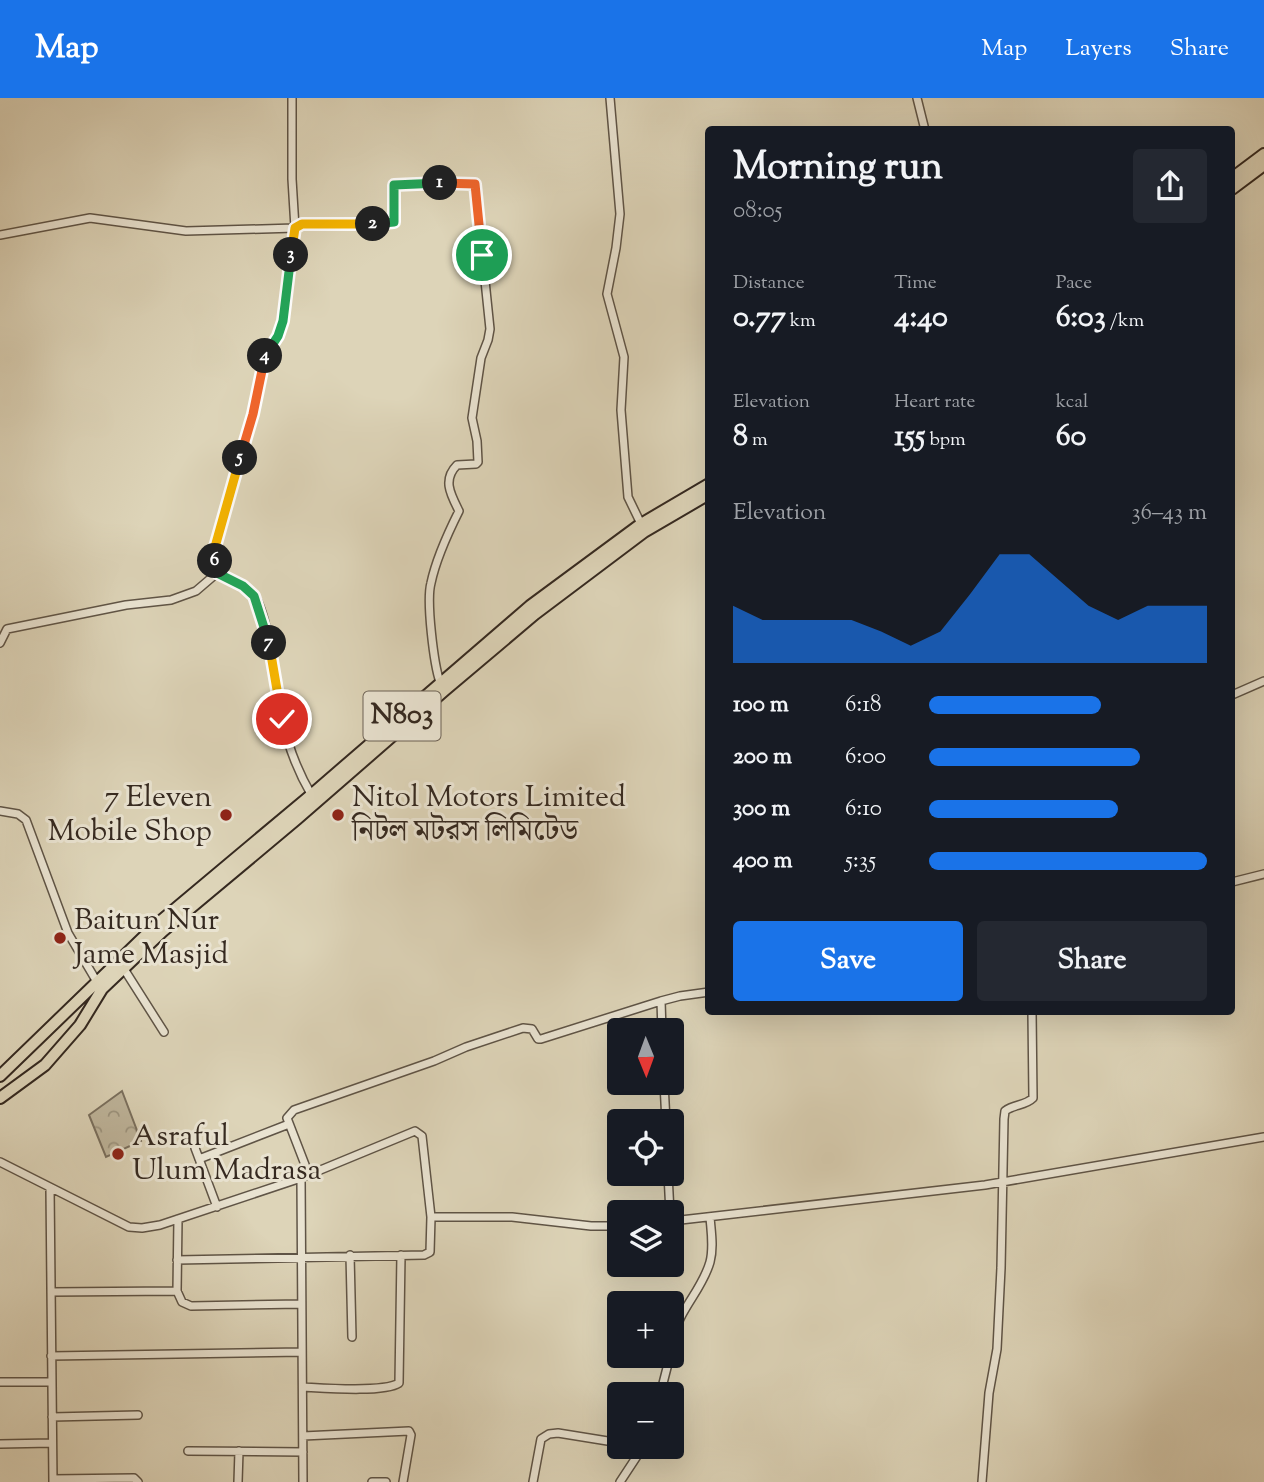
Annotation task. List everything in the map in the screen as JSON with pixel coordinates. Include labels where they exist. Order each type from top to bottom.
[{"type":"highway","points":[[1235,176],[1264,154]]},
{"type":"highway","points":[[1235,187],[1264,165]]},
{"type":"highway","name":"N803","points":[[388,734],[440,682],[532,610],[643,528],[703,494]]},
{"type":"highway","name":"N803","points":[[0,1098],[45,1065],[80,1025],[102,989],[117,971],[532,610]]},
{"type":"highway","name":"N803","points":[[2,1074],[97,982],[117,971]]},
{"type":"street","points":[[217,573],[215,547],[253,414],[266,354],[278,336],[283,321],[295,228],[292,98]]},
{"type":"street","points":[[610,98],[620,214],[607,294],[624,357],[621,410],[628,497],[643,528]]},
{"type":"street","points":[[916,98],[924,126]]},
{"type":"street","points":[[0,235],[90,218],[186,231],[394,222],[392,188],[397,184],[472,183],[476,188],[490,329],[481,358],[472,418],[478,462],[457,466],[449,477],[448,486],[459,511],[449,530],[430,584],[433,655],[440,682]]},
{"type":"street","points":[[0,643],[7,629],[126,605],[171,600],[196,591],[217,573]]},
{"type":"street","points":[[217,573],[243,586],[254,596],[266,627],[282,719],[296,764],[314,798]]},
{"type":"street","points":[[1235,694],[1264,681]]},
{"type":"street","points":[[0,811],[18,814],[26,820],[68,933],[97,982]]},
{"type":"street","points":[[1235,881],[1264,874]]},
{"type":"street","points":[[117,971],[164,1032]]},
{"type":"street","points":[[303,1482],[301,1258],[305,1176],[289,1124],[289,1114],[362,1084],[523,1028],[532,1029],[538,1039],[541,1039],[661,1001],[705,993]]},
{"type":"street","points":[[661,1001],[662,1018]]},
{"type":"street","points":[[982,1482],[989,1393],[997,1349],[1005,1111],[1011,1106],[1027,1104],[1033,1098],[1032,1015]]},
{"type":"street","points":[[199,1159],[289,1124]]},
{"type":"street","points":[[0,1163],[128,1227],[142,1228],[217,1207],[305,1176],[415,1131],[422,1136],[431,1217],[430,1252],[424,1255],[177,1260]]},
{"type":"street","points":[[684,1220],[1002,1181],[1264,1137]]},
{"type":"street","points":[[195,1148],[217,1207]]},
{"type":"street","points":[[50,1188],[53,1481],[134,1478],[138,1482]]},
{"type":"street","points":[[431,1217],[512,1217],[607,1226]]},
{"type":"street","points":[[684,1310],[703,1281],[710,1261],[710,1217]]},
{"type":"street","points":[[178,1219],[177,1292],[182,1302],[191,1306],[301,1304]]},
{"type":"street","points":[[350,1255],[352,1337]]},
{"type":"street","points":[[303,1387],[382,1388],[399,1383],[401,1255]]},
{"type":"street","points":[[51,1292],[177,1292]]},
{"type":"street","points":[[51,1356],[302,1352]]},
{"type":"street","points":[[0,1382],[51,1382]]},
{"type":"street","points":[[52,1417],[138,1415]]},
{"type":"street","points":[[303,1436],[409,1431],[411,1435],[403,1482]]},
{"type":"street","points":[[533,1482],[541,1439],[549,1434],[607,1441]]},
{"type":"street","points":[[0,1444],[52,1443]]},
{"type":"street","points":[[188,1451],[303,1452]]},
{"type":"street","points":[[238,1482],[239,1451]]},
{"type":"street","points":[[620,1482],[635,1459]]},
{"type":"street","points":[[372,1482],[386,1482]]},
{"type":"green space","points":[[122,1091],[141,1141],[106,1157],[89,1115]]},
{"type":"place","name":"7 Eleven Mobile Shop","points":[[226,815]]},
{"type":"place","name":"Nitol Motors Limited নিটল মটরস লিমিটেড","points":[[338,815]]},
{"type":"place","name":"Baitun Nur Jame Masjid","points":[[60,938]]},
{"type":"place","name":"Asraful Ulum Madrasa","points":[[118,1154]]},
{"type":"route","points":[[282,719],[266,627],[254,596],[243,586],[217,573],[215,547],[253,414],[266,354],[278,336],[283,321],[295,228],[302,224],[392,223],[394,185],[472,183],[476,188],[482,255]]}]
